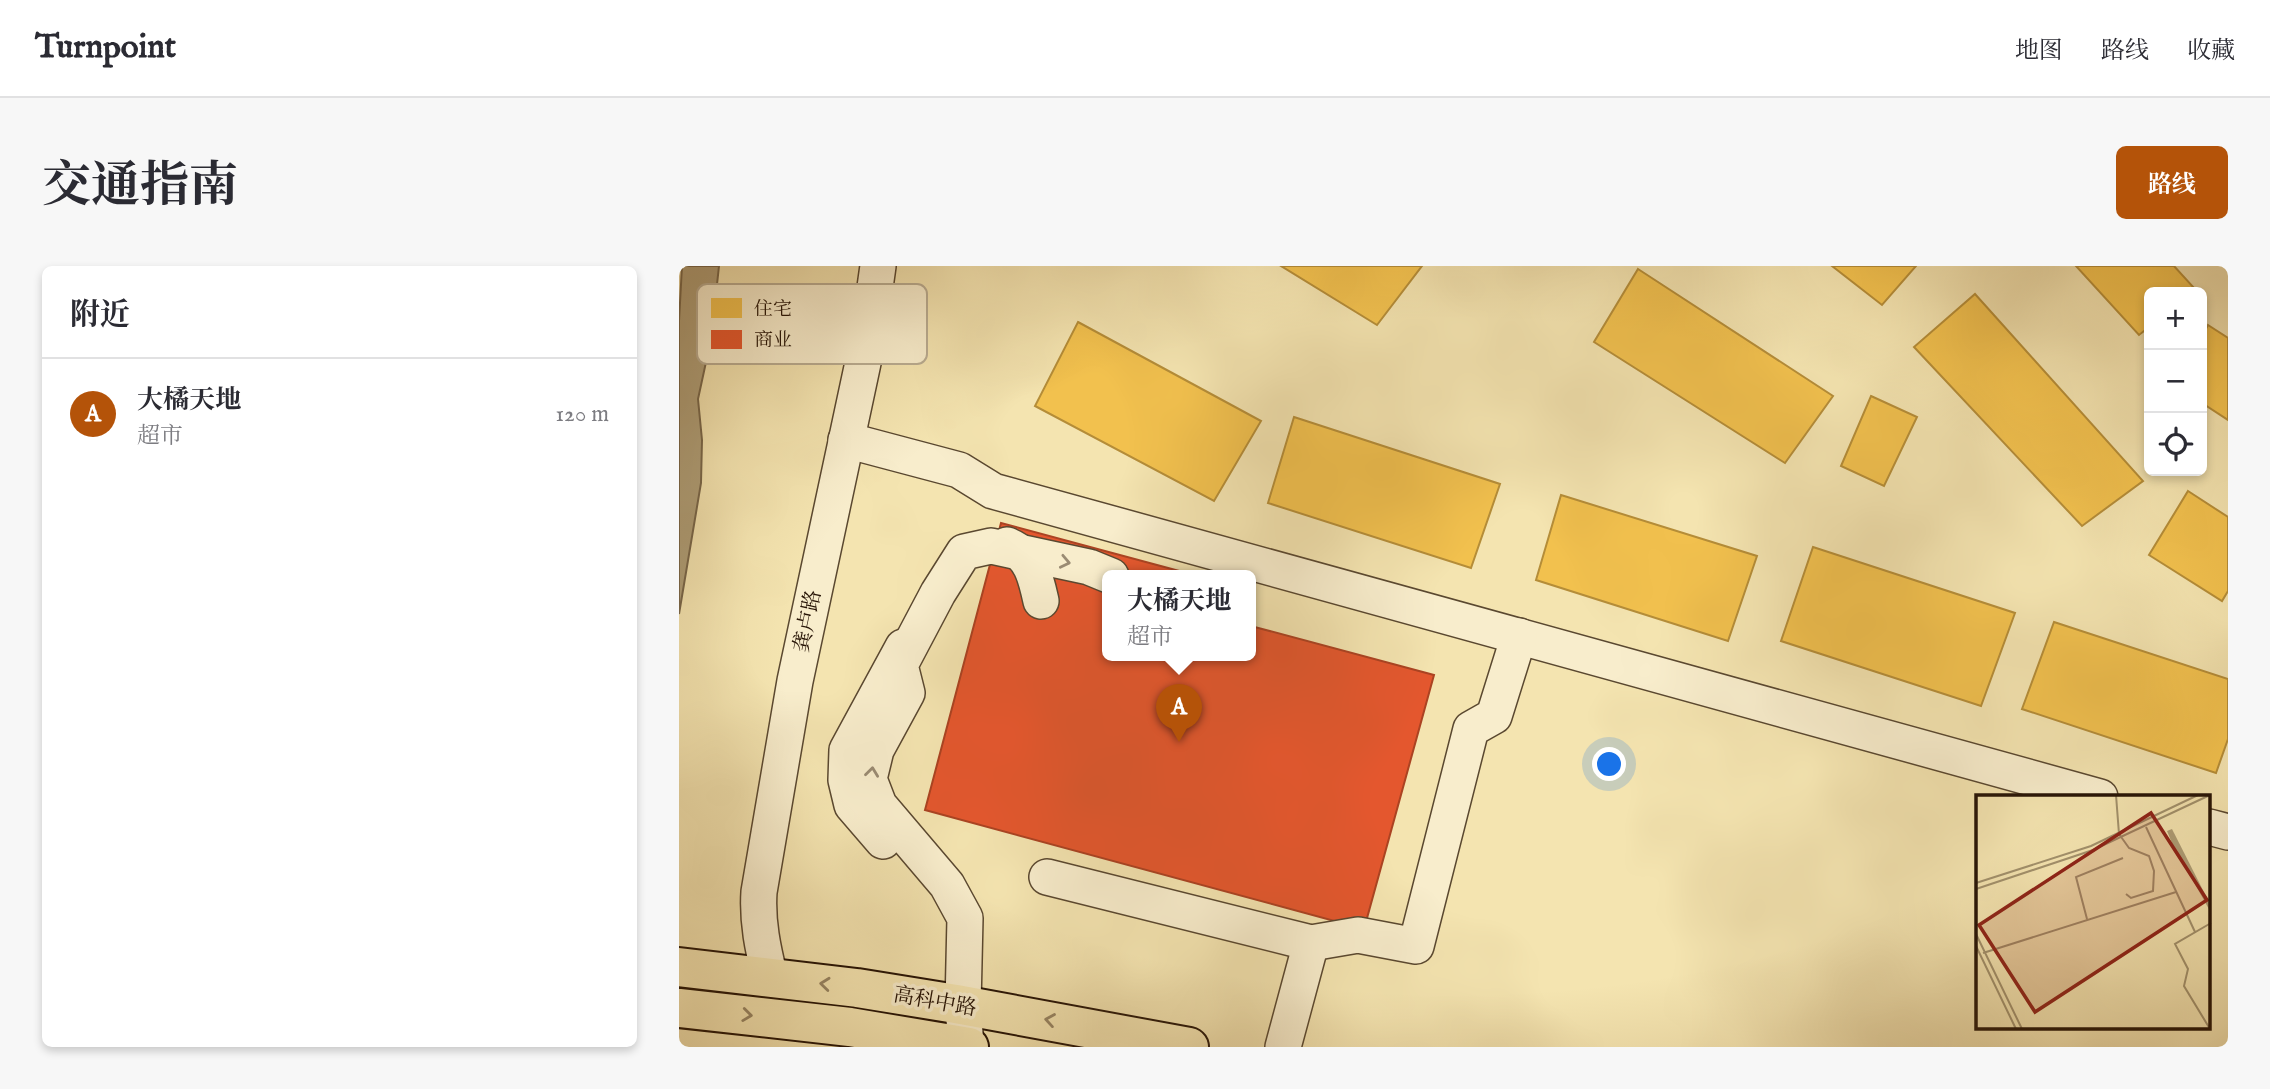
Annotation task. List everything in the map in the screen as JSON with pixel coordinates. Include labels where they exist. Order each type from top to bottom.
[{"type":"main road","name":"高科中路","points":[[679,967],[857,988],[1189,1047]]},
{"type":"main road","name":"高科中路","points":[[679,1007],[850,1027],[967,1047]]},
{"type":"street","name":"龚卢路","points":[[875,284],[877,266]]},
{"type":"street","name":"龚卢路","points":[[771,978],[760,937],[757,913],[759,892],[795,681],[863,364]]},
{"type":"street","points":[[846,440],[959,470],[993,491],[2093,795]]},
{"type":"street","points":[[963,1005],[950,985],[949,919],[852,805],[846,780],[848,750],[958,548],[990,539],[1020,550],[1035,574],[1041,601]]},
{"type":"street","points":[[967,1047],[963,1005],[965,918],[947,886],[879,805],[869,779],[876,750],[907,693],[900,665],[938,593],[964,552],[991,546],[1089,567],[1102,572]]},
{"type":"street","points":[[1047,877],[1311,943],[1358,935],[1416,946],[1471,729],[1494,716],[1519,636]]},
{"type":"street","points":[[2211,828],[2228,832]]},
{"type":"street","points":[[1283,1047],[1311,943]]},
{"type":"shaded area","points":[[682,266],[719,266],[717,284],[697,284],[697,364],[706,364],[698,399],[702,440],[701,483],[679,614],[679,321]]},
{"type":"building: 住宅","points":[[1281,266],[1422,266],[1377,325]]},
{"type":"building: 住宅","points":[[1832,266],[1916,266],[1882,305]]},
{"type":"building: 住宅","points":[[2076,266],[2174,266],[2193,287],[2144,287],[2144,331],[2139,335]]},
{"type":"building: 住宅","points":[[1638,269],[1833,396],[1785,463],[1594,342]]},
{"type":"building: 住宅","points":[[1975,294],[2143,481],[2082,526],[1914,347]]},
{"type":"building: 住宅","points":[[1078,322],[1261,421],[1214,501],[1035,406]]},
{"type":"building: 住宅","points":[[2207,327],[2228,338],[2228,420],[2207,406]]},
{"type":"building: 住宅","points":[[1871,396],[1917,417],[1884,486],[1841,466]]},
{"type":"building: 住宅","points":[[1294,417],[1500,484],[1471,568],[1268,503]]},
{"type":"building: 住宅","points":[[2188,491],[2228,517],[2228,591],[2222,601],[2149,555]]},
{"type":"building: 住宅","points":[[1561,495],[1757,556],[1728,641],[1536,580]]},
{"type":"building: 住宅","points":[[1813,547],[2015,613],[1981,706],[1781,641]]},
{"type":"building: 住宅","points":[[2054,622],[2228,679],[2228,739],[2216,773],[2022,709]]},
{"type":"building: 商业","points":[[1001,523],[1176,570],[1102,570],[1102,661],[1256,661],[1256,627],[1434,675],[1364,929],[925,810]]},
{"type":"place","name":"大橘天地","points":[[1179,742]]}]
